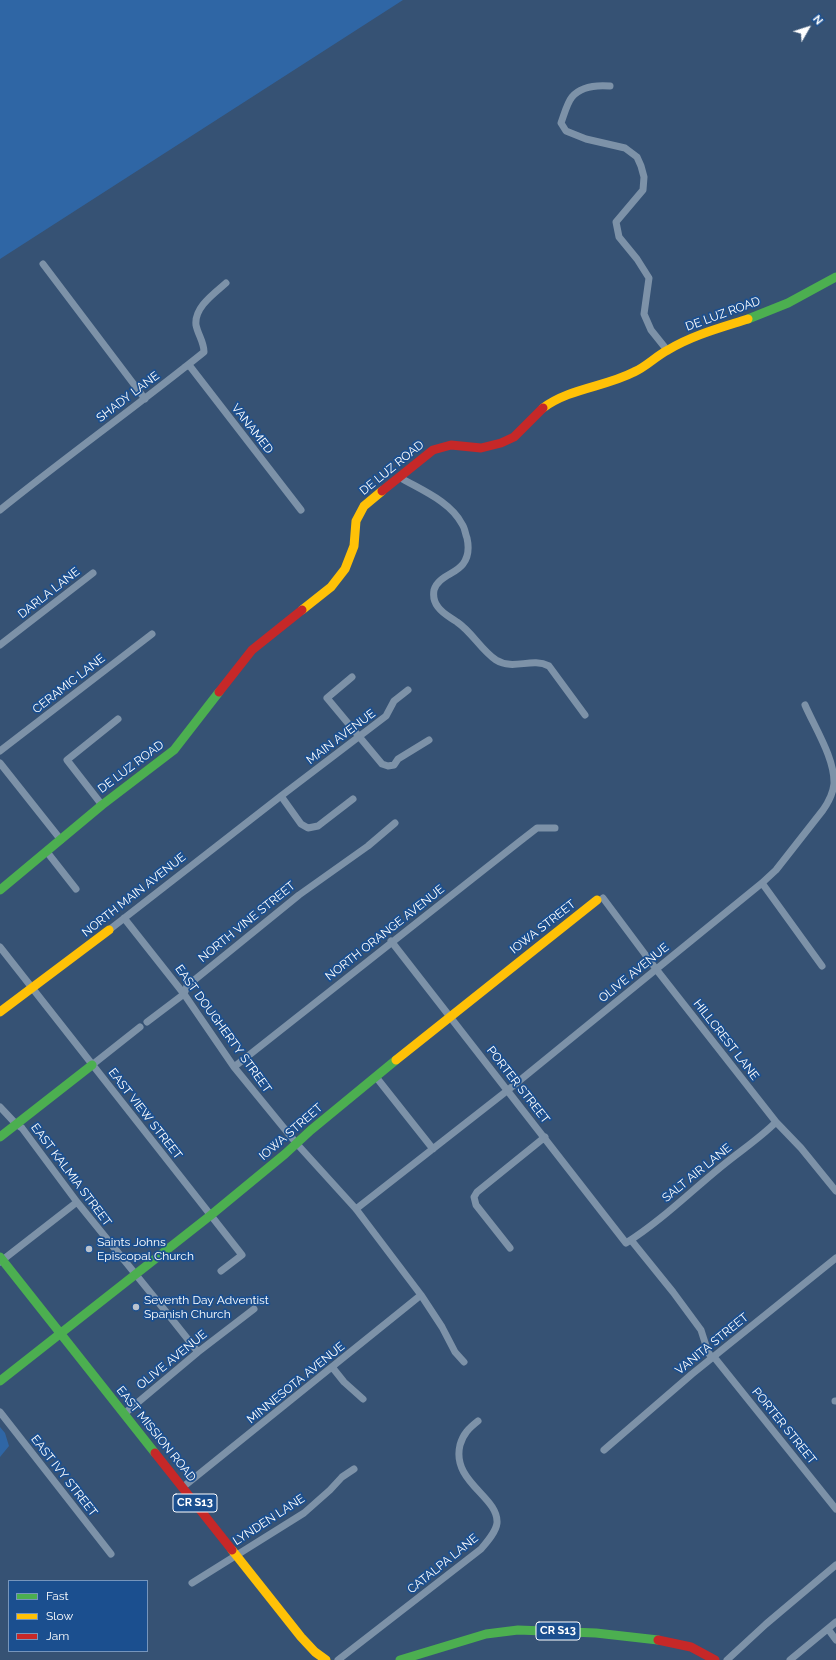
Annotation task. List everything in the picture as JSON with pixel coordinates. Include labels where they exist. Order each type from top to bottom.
[{"type":"main road","name":"DE LUZ ROAD","points":[[0,890],[102,805],[174,750],[252,650],[331,588],[345,569],[354,546],[356,521],[364,506],[433,450],[451,445],[481,448],[501,443],[514,437],[538,412],[554,400],[567,394],[635,372],[667,350],[701,333],[747,319],[788,303],[836,277]]},
{"type":"main road","name":"IOWA STREET","points":[[0,1381],[211,1215],[297,1144],[310,1130],[450,1016],[600,899]]},
{"type":"main road","name":"NORTH MAIN AVENUE","points":[[0,1012],[31,987],[109,930]]},
{"type":"main road","points":[[0,1137],[92,1065]]},
{"type":"main road","name":"EAST MISSION ROAD","points":[[1,1260],[61,1333],[301,1637],[315,1652],[326,1660]]},
{"type":"main road","name":"CR S13","points":[[400,1660],[486,1634],[518,1630],[596,1632],[666,1641],[691,1647],[715,1660]]},
{"type":"main road","points":[[301,1637],[314,1660]]},
{"type":"street","points":[[610,86],[594,85],[578,92],[572,97],[560,123],[566,132],[625,148],[637,157],[644,177],[643,190],[616,222],[619,237],[637,259],[649,278],[644,314],[651,330],[667,350]]},
{"type":"street","points":[[43,264],[145,399]]},
{"type":"street","name":"SHADY LANE","points":[[0,510],[59,462],[145,399],[204,352],[204,344],[196,324],[200,307],[226,283]]},
{"type":"street","name":"VANAMED","points":[[185,367],[189,365],[301,510]]},
{"type":"street","points":[[399,477],[437,499],[456,515],[463,525],[469,546],[468,556],[463,565],[440,581],[435,588],[433,598],[438,607],[458,622],[495,660],[506,665],[542,662],[549,666],[585,715]]},
{"type":"street","name":"DARLA LANE","points":[[0,645],[93,573]]},
{"type":"street","name":"CERAMIC LANE","points":[[0,751],[152,634]]},
{"type":"street","points":[[352,677],[327,698],[382,764],[388,766],[394,765],[398,759],[429,740]]},
{"type":"street","name":"MAIN AVENUE","points":[[281,796],[386,716],[394,701],[408,690]]},
{"type":"street","name":"OLIVE AVENUE","points":[[356,1209],[508,1090],[776,870],[823,810],[829,801],[834,785],[832,765],[805,705]]},
{"type":"street","points":[[102,805],[67,760],[118,719]]},
{"type":"street","points":[[0,763],[61,840]]},
{"type":"street","points":[[281,796],[301,824],[308,828],[318,826],[353,799]]},
{"type":"street","name":"NORTH MAIN AVENUE","points":[[109,930],[281,796]]},
{"type":"street","name":"NORTH VINE STREET","points":[[146,1022],[184,994],[187,986],[293,900],[368,846],[395,823]]},
{"type":"street","name":"NORTH ORANGE AVENUE","points":[[234,1067],[391,941],[537,828],[555,828]]},
{"type":"street","points":[[46,852],[76,889]]},
{"type":"street","points":[[762,883],[822,966]]},
{"type":"street","name":"HILLCREST LANE","points":[[600,899],[776,1122],[801,1148],[836,1191]]},
{"type":"street","name":"EAST DOUGHERTY STREET","points":[[124,918],[184,994],[234,1067],[297,1144],[356,1209],[421,1295],[442,1327],[455,1352],[464,1362]]},
{"type":"street","name":"PORTER STREET","points":[[391,941],[545,1137],[629,1241],[673,1292],[700,1330],[708,1352],[836,1509]]},
{"type":"street","name":"EAST VIEW STREET","points":[[0,947],[242,1255],[221,1271]]},
{"type":"street","points":[[92,1065],[140,1027]]},
{"type":"street","points":[[376,1077],[432,1150]]},
{"type":"street","name":"EAST KALMIA STREET","points":[[0,1107],[16,1124],[22,1128],[77,1202],[198,1352]]},
{"type":"street","name":"SALT AIR LANE","points":[[629,1241],[648,1229],[723,1166],[762,1137],[776,1122]]},
{"type":"street","points":[[510,1248],[476,1205],[474,1197],[477,1192],[545,1137]]},
{"type":"street","points":[[1,1260],[77,1202]]},
{"type":"street","name":"VANITA STREET","points":[[604,1450],[713,1358],[836,1258]]},
{"type":"street","name":"MINNESOTA AVENUE","points":[[183,1487],[421,1295]]},
{"type":"street","name":"OLIVE AVENUE","points":[[124,1414],[198,1352],[254,1309]]},
{"type":"street","points":[[332,1367],[344,1382],[363,1399]]},
{"type":"street","name":"EAST IVY STREET","points":[[0,1412],[110,1554]]},
{"type":"street","name":"CATALPA LANE","points":[[338,1660],[481,1549],[489,1539],[496,1526],[497,1519],[490,1504],[470,1482],[460,1465],[458,1453],[463,1437],[468,1428],[478,1421]]},
{"type":"street","name":"LYNDEN LANE","points":[[192,1583],[236,1554],[304,1513],[342,1477],[354,1469]]},
{"type":"street","points":[[727,1660],[766,1624],[836,1565]]},
{"type":"street","points":[[790,1660],[836,1622]]},
{"type":"street","points":[[828,1629],[836,1640]]},
{"type":"shaded area","points":[[0,0],[403,0],[0,259]]},
{"type":"shaded area","points":[[0,1427],[5,1433],[9,1446],[0,1457]]},
{"type":"traffic: fast","points":[[748,319],[788,303],[836,277]]},
{"type":"traffic: fast","points":[[0,890],[102,805],[174,750],[219,692]]},
{"type":"traffic: fast","points":[[0,1381],[211,1215],[396,1060]]},
{"type":"traffic: fast","points":[[0,1137],[92,1065]]},
{"type":"traffic: fast","points":[[0,1257],[155,1453]]},
{"type":"traffic: fast","points":[[400,1660],[486,1634],[518,1630],[596,1633],[658,1640]]},
{"type":"traffic: slow","points":[[543,408],[553,401],[565,396],[634,372],[664,352],[687,340],[748,319]]},
{"type":"traffic: slow","points":[[302,610],[331,587],[345,569],[354,546],[356,521],[364,506],[382,491]]},
{"type":"traffic: slow","points":[[396,1060],[597,900]]},
{"type":"traffic: slow","points":[[0,1012],[109,930]]},
{"type":"traffic: slow","points":[[232,1550],[301,1637],[315,1652],[326,1660]]},
{"type":"traffic: jam","points":[[382,491],[433,450],[451,445],[481,448],[501,443],[514,437],[543,408]]},
{"type":"traffic: jam","points":[[219,692],[252,650],[302,610]]},
{"type":"traffic: jam","points":[[155,1453],[232,1550]]},
{"type":"traffic: jam","points":[[658,1640],[691,1647],[715,1660]]},
{"type":"place","name":"Saints Johns Episcopal Church","points":[[89,1249]]},
{"type":"place","name":"Seventh Day Adventist Spanish Church","points":[[136,1307]]}]
